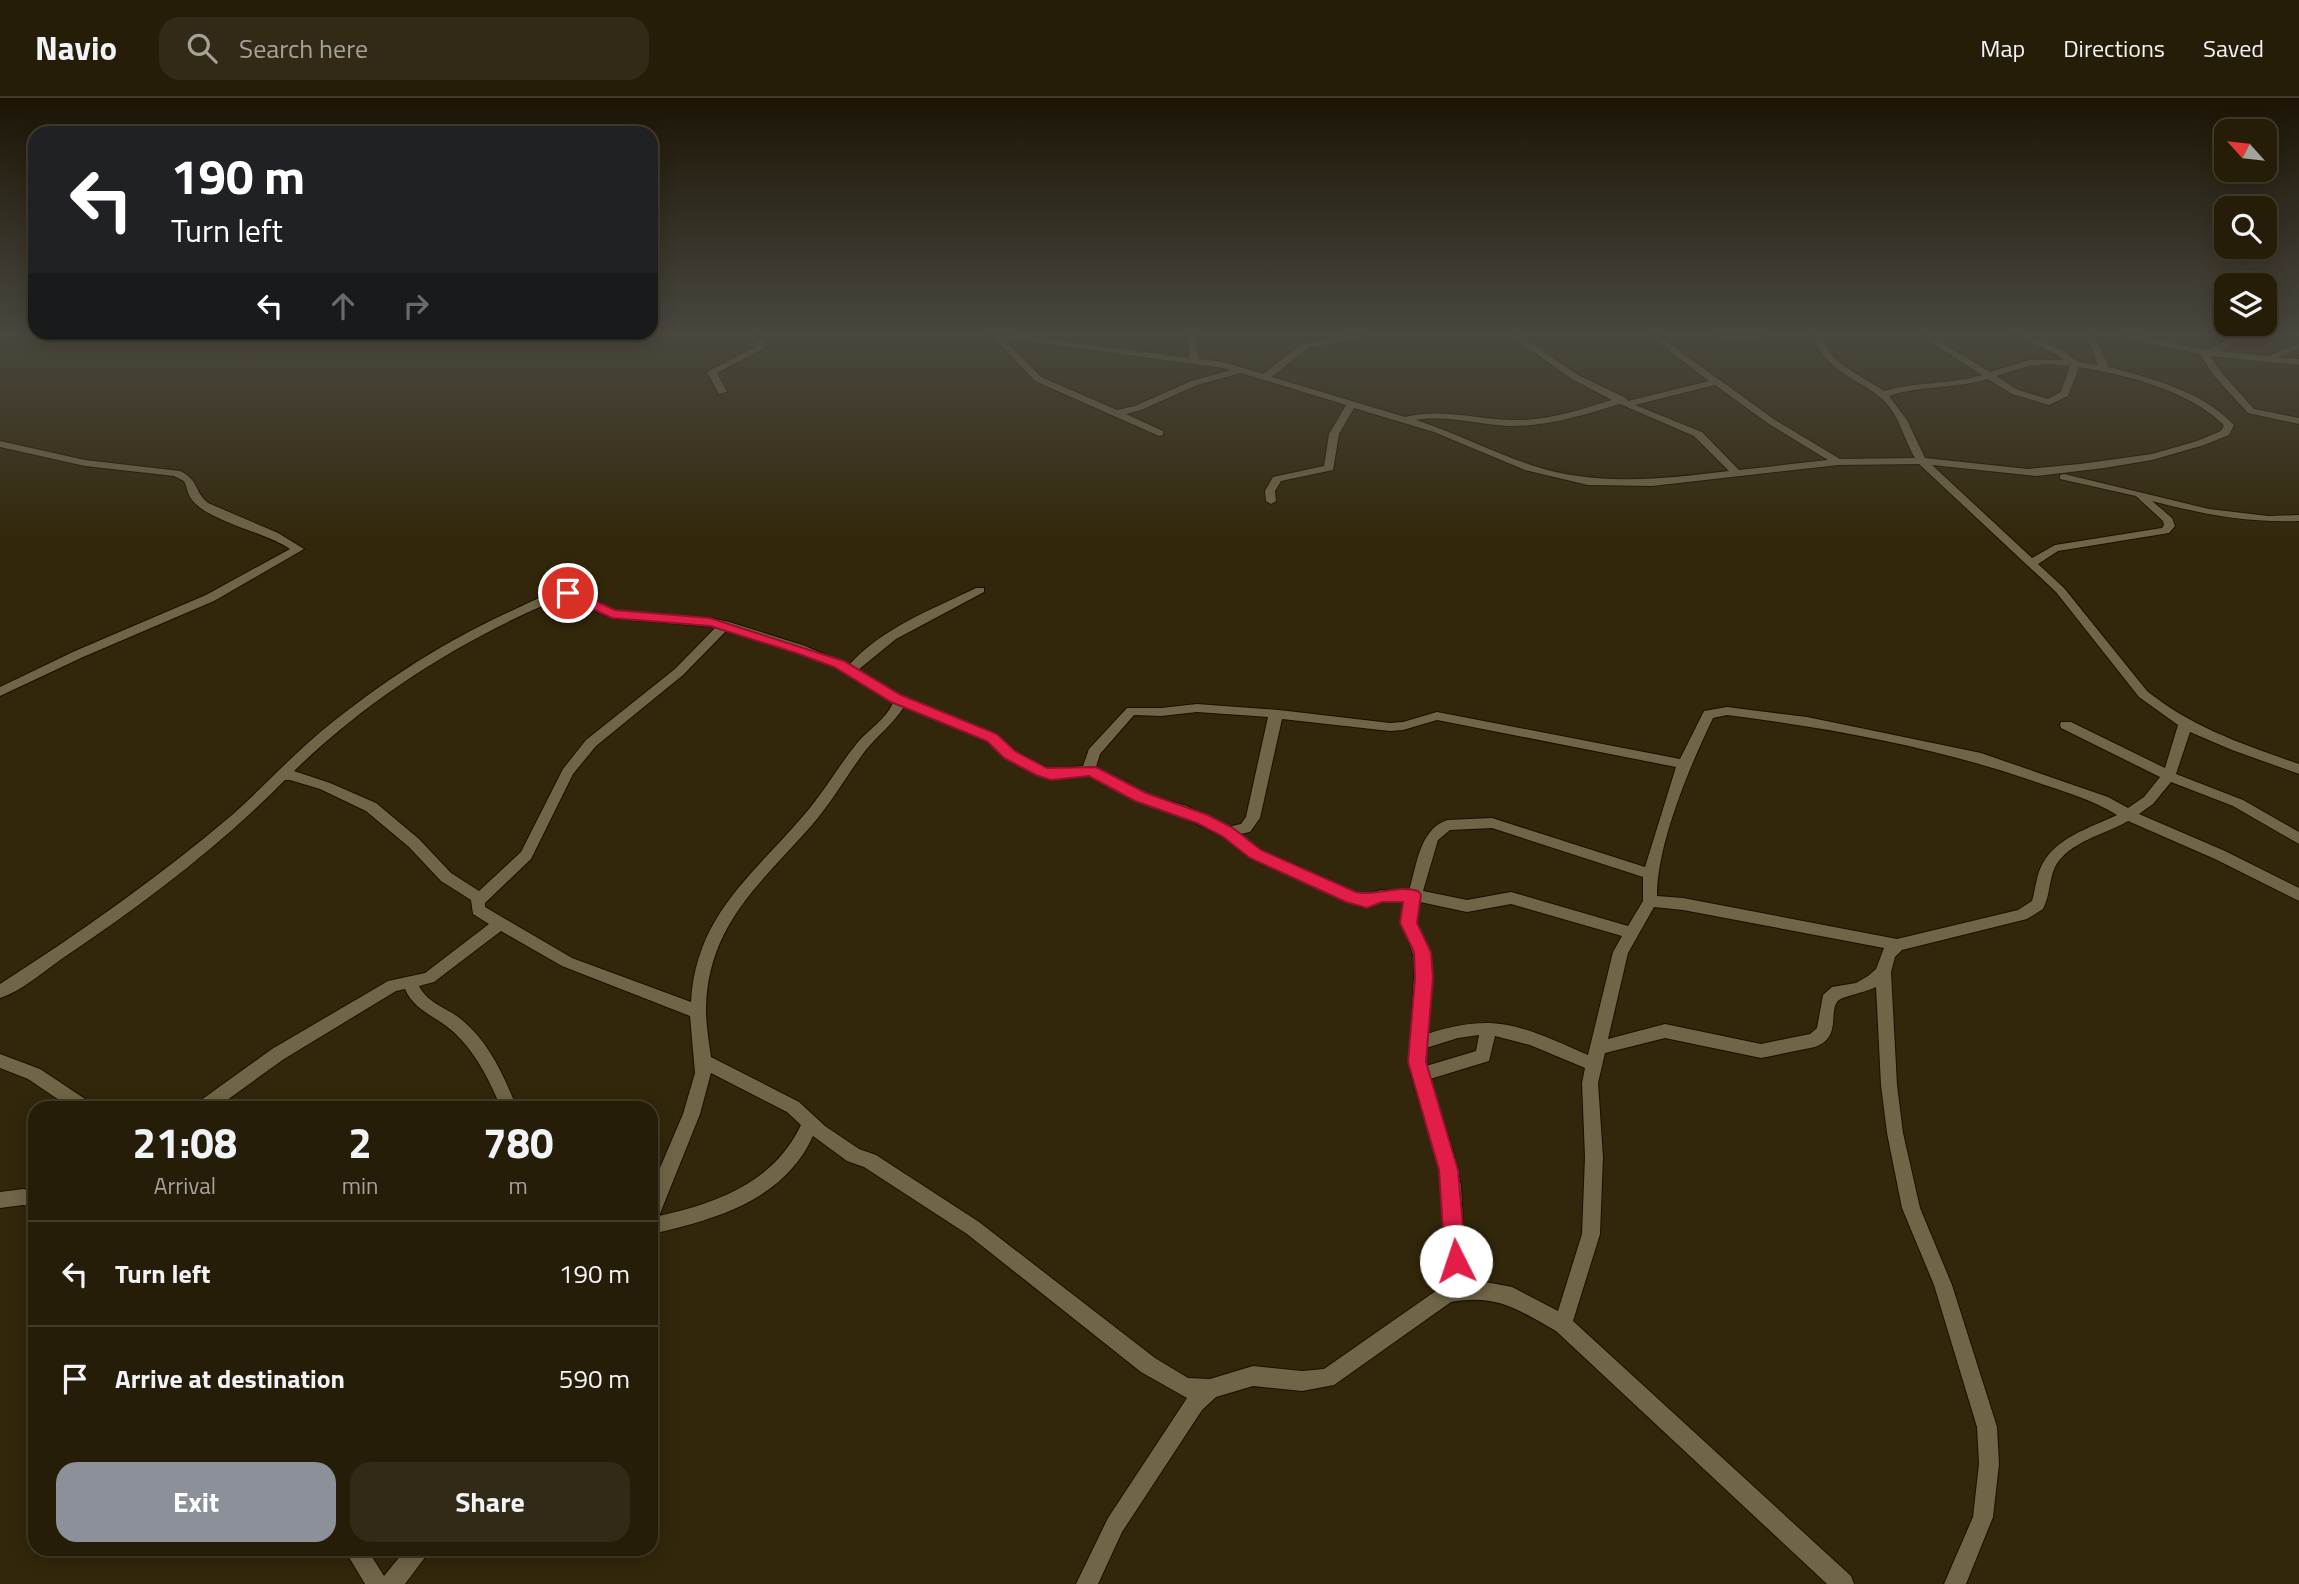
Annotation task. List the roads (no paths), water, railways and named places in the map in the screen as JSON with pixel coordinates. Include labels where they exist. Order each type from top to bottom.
[{"type":"street","points":[[1093,405],[1159,433]]},
{"type":"street","points":[[1119,414],[1140,405]]},
{"type":"street","points":[[1271,501],[1270,491],[1277,479],[1329,468],[1334,434],[1350,405]]},
{"type":"street","points":[[1351,405],[1403,420],[1529,468],[1578,481],[1637,484],[1838,462],[1922,461],[2089,481],[2235,519],[2299,518]]},
{"type":"street","points":[[1403,420],[1436,415],[1514,423],[1570,415],[1611,405]]},
{"type":"street","points":[[1633,405],[1698,433],[1737,474]]},
{"type":"street","points":[[1749,405],[1838,462]]},
{"type":"street","points":[[1892,405],[1903,418],[1922,461],[2060,590],[2143,694],[2185,725],[2299,769]]},
{"type":"street","points":[[2028,472],[2076,470],[2173,454],[2225,433],[2229,425],[2222,415],[2209,405]]},
{"type":"street","points":[[2245,405],[2248,409],[2299,421]]},
{"type":"street","points":[[0,444],[85,463],[176,473],[192,483],[197,500],[298,549],[210,598],[101,644],[0,692]]},
{"type":"street","points":[[2032,563],[2055,548],[2165,531],[2170,526],[2168,520],[2138,494]]},
{"type":"street","points":[[849,672],[863,657],[926,617],[980,590]]},
{"type":"street","points":[[0,992],[46,964],[167,875],[237,818],[325,735],[379,694],[471,638],[559,594],[568,593],[615,615],[680,618],[725,625],[801,649],[839,664],[900,701],[992,737],[1010,754],[1042,771],[1051,774],[1088,770],[1140,797],[1176,808],[1227,832],[1256,854],[1352,898],[1367,901],[1381,896],[1413,895],[1467,906],[1511,898],[1631,933]]},
{"type":"street","points":[[699,1012],[567,962],[477,909],[480,899],[526,855],[568,772],[591,743],[679,672],[725,625]]},
{"type":"street","points":[[658,1197],[689,1124],[705,1062],[699,1012],[704,963],[725,915],[746,887],[810,818],[856,754],[897,709],[900,701]]},
{"type":"street","points":[[1088,770],[1094,752],[1131,711],[1161,712],[1197,708],[1390,727],[1437,716],[1684,764]]},
{"type":"street","points":[[1563,1324],[1591,1234],[1594,1157],[1590,1083],[1621,952],[1650,901],[1650,874],[1684,764],[1708,715],[1727,711],[1807,721],[1952,750],[2079,790],[2299,895]]},
{"type":"street","points":[[1227,832],[1245,828],[1253,818],[1274,719],[1279,714]]},
{"type":"street","points":[[2066,725],[2169,776],[2238,803],[2299,839]]},
{"type":"street","points":[[1650,901],[1718,910],[1897,945],[1942,936],[2034,909],[2040,899],[2050,862],[2059,853],[2091,833],[2130,816],[2150,802],[2176,764],[2185,725]]},
{"type":"street","points":[[280,776],[290,775],[325,786],[371,807],[414,843],[446,877],[480,899]]},
{"type":"street","points":[[1475,1289],[1456,1261],[1452,1186],[1445,1154],[1419,1075],[1418,1044],[1424,978],[1422,952],[1408,923],[1413,895],[1432,837],[1447,825],[1460,822],[1492,823],[1650,874]]},
{"type":"street","points":[[213,1101],[278,1054],[393,985],[429,978],[502,922]]},
{"type":"street","points":[[1897,945],[1888,954],[1883,972],[1889,1085],[1895,1133],[1911,1208],[1943,1285],[1987,1427],[1989,1464],[1983,1517],[1955,1584]]},
{"type":"street","points":[[1599,1048],[1665,1031],[1761,1051],[1815,1040],[1824,1031],[1829,1000],[1837,992],[1850,992],[1871,983],[1883,972]]},
{"type":"street","points":[[410,982],[413,992],[426,1006],[455,1023],[477,1048],[497,1075],[506,1101]]},
{"type":"street","points":[[1418,1044],[1469,1029],[1488,1029],[1527,1037],[1595,1065]]},
{"type":"street","points":[[1419,1075],[1483,1056],[1488,1029]]},
{"type":"street","points":[[0,1060],[34,1074],[74,1101]]},
{"type":"street","points":[[705,1062],[793,1107],[810,1124],[853,1155],[870,1161],[973,1228],[1158,1373],[1186,1388],[1210,1389],[1253,1376],[1302,1381],[1327,1378],[1431,1303],[1454,1291],[1475,1289],[1512,1296],[1563,1324],[1843,1584]]},
{"type":"street","points":[[658,1224],[709,1211],[760,1184],[792,1158],[810,1124]]},
{"type":"street","points":[[0,1200],[28,1198]]},
{"type":"street","points":[[1087,1584],[1115,1525],[1195,1404],[1210,1389]]},
{"type":"street","points":[[359,1556],[377,1584]]},
{"type":"street","points":[[391,1584],[413,1556]]}]
